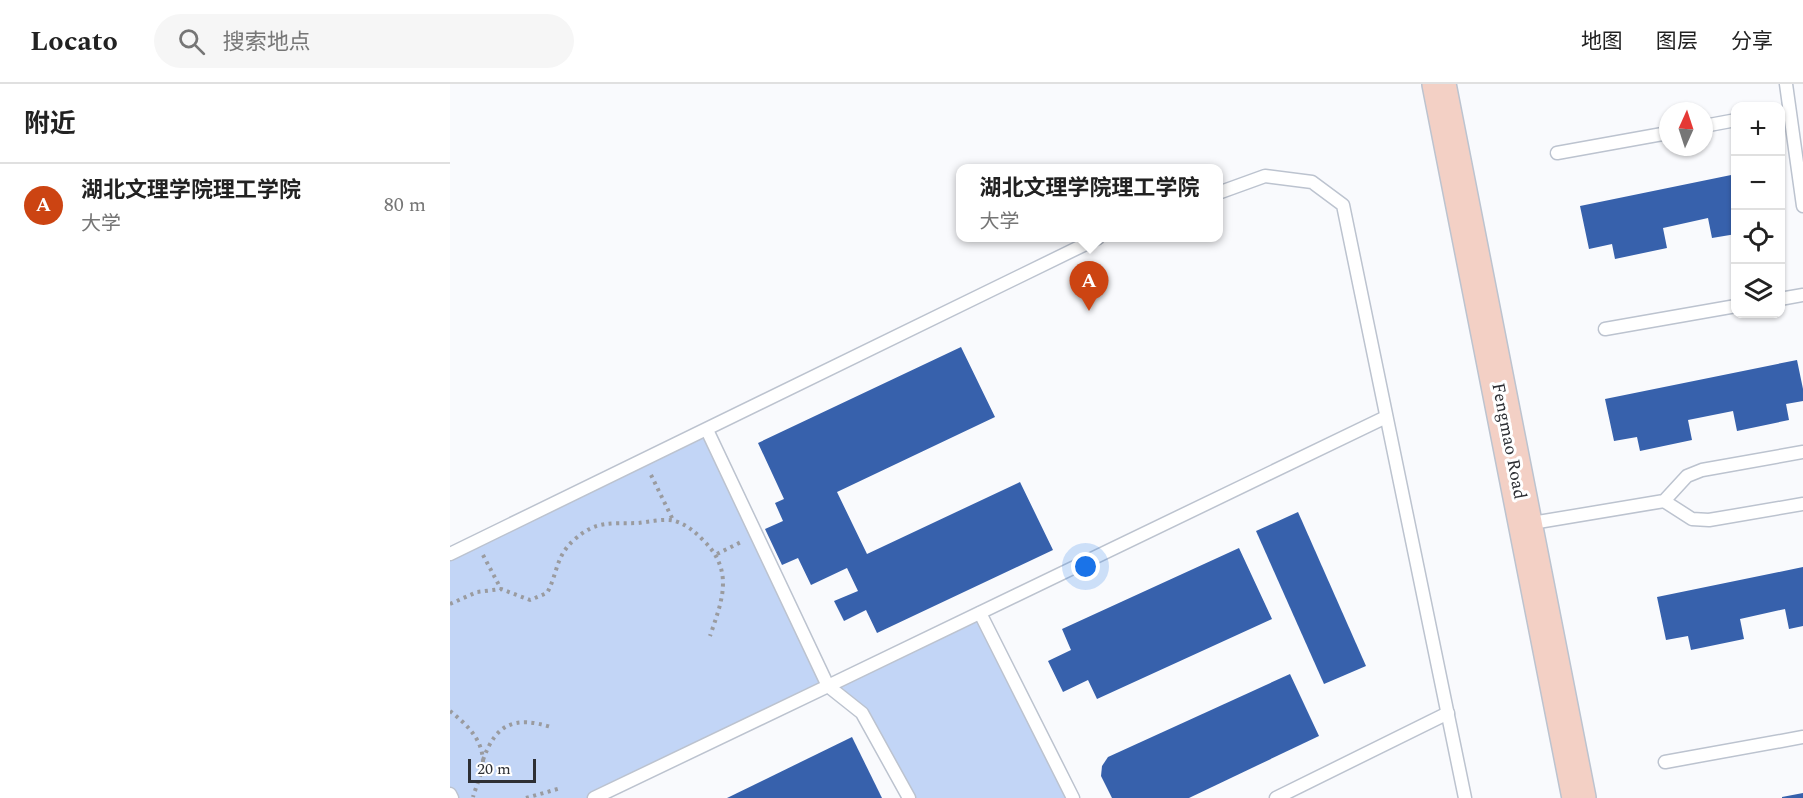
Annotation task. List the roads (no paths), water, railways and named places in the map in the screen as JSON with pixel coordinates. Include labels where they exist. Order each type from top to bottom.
[{"type":"street","name":"Fengmao Road","points":[[1439,84],[1579,798]]},
{"type":"lane","points":[[1786,84],[1785,111],[1803,206]]},
{"type":"lane","points":[[1713,124],[1731,121]]},
{"type":"lane","points":[[1557,153],[1659,135]]},
{"type":"lane","points":[[1223,191],[1265,176],[1312,182],[1343,205],[1465,798]]},
{"type":"lane","points":[[450,554],[1088,242]]},
{"type":"lane","points":[[1785,297],[1803,295]]},
{"type":"lane","points":[[1605,329],[1731,307]]},
{"type":"lane","points":[[594,798],[1386,417]]},
{"type":"lane","points":[[707,430],[828,686],[862,713],[909,798]]},
{"type":"lane","points":[[1525,524],[1664,501],[1688,476],[1702,470],[1803,452]]},
{"type":"lane","points":[[1664,501],[1692,519],[1709,520],[1803,504]]},
{"type":"lane","points":[[980,613],[1073,798]]},
{"type":"lane","points":[[1276,798],[1448,713]]},
{"type":"lane","points":[[1665,762],[1803,737]]},
{"type":"place","name":"湖北文理学院理工学院","points":[[1089,311]]}]
